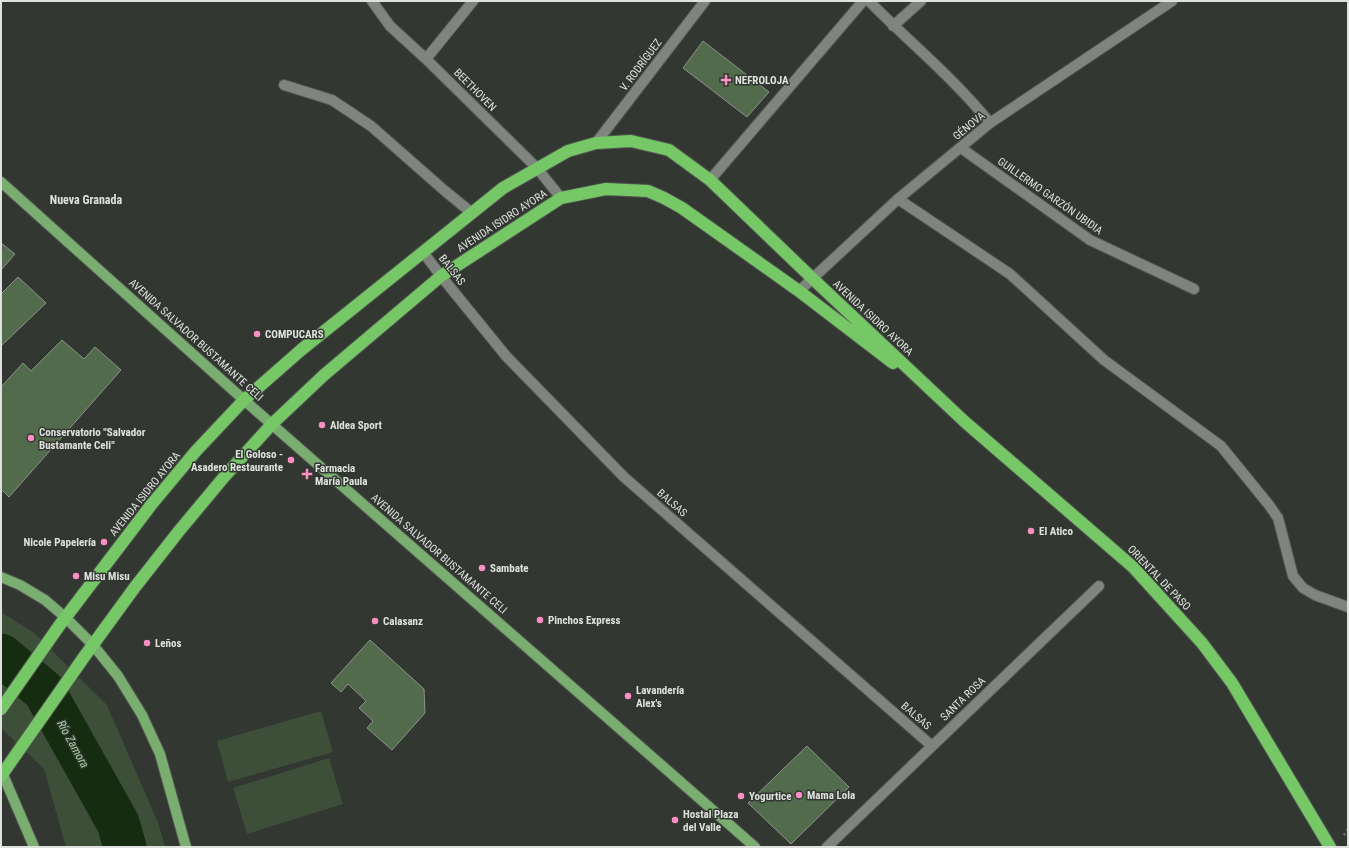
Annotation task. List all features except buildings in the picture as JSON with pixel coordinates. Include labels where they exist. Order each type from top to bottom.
[{"type":"highway","name":"AVENIDA ISIDRO AYORA","points":[[1,709],[62,622],[151,505],[196,451],[244,400],[301,350],[503,188],[568,151],[596,143],[631,141],[669,150],[710,180],[913,374]]},
{"type":"highway","name":"AVENIDA ISIDRO AYORA","points":[[2,773],[135,587],[224,477],[272,424],[324,375],[441,276],[562,198],[606,189],[648,191],[664,198],[682,208],[799,291],[888,360],[913,374]]},
{"type":"highway","name":"ORIENTAL DE PASO","points":[[913,374],[965,422],[1133,567],[1202,643],[1232,683],[1330,847]]},
{"type":"main road","name":"AVENIDA SALVADOR BUSTAMANTE CELI","points":[[1,182],[244,400],[755,847]]},
{"type":"main road","points":[[1,577],[20,585],[46,600],[62,622],[93,645],[118,676],[142,715],[160,754],[186,847]]},
{"type":"main road","points":[[2,773],[34,847]]},
{"type":"street","name":"BEETHOVEN","points":[[372,1],[390,26],[426,58],[537,168],[562,198]]},
{"type":"street","points":[[426,58],[473,1]]},
{"type":"street","name":"V. RODRÍGUEZ","points":[[596,143],[704,1]]},
{"type":"street","points":[[710,180],[863,1]]},
{"type":"street","points":[[869,1],[893,26],[963,91],[990,123]]},
{"type":"street","points":[[893,26],[921,1]]},
{"type":"street","name":"GÉNOVA","points":[[799,291],[898,199],[990,123],[1172,1]]},
{"type":"street","points":[[284,85],[332,100],[371,126],[472,213]]},
{"type":"street","name":"GUILLERMO GARZÓN UBIDIA","points":[[961,148],[1090,240],[1194,289]]},
{"type":"street","points":[[898,199],[1010,274],[1104,360],[1221,446],[1278,518],[1293,576],[1303,588],[1316,595],[1348,607]]},
{"type":"street","name":"BALSAS","points":[[424,252],[441,276],[506,356],[624,477],[932,746]]},
{"type":"street","name":"SANTA ROSA","points":[[827,847],[1099,586]]},
{"type":"green space","points":[[1,612],[33,632],[107,705],[159,825],[165,847],[66,847],[44,769],[1,728]]},
{"type":"green space","points":[[321,711],[333,752],[228,782],[217,741]]},
{"type":"green space","points":[[329,758],[343,804],[247,834],[233,788]]},
{"type":"waterway","name":"Río Zamora","points":[[1,655],[44,691],[118,823],[125,847]]},
{"type":"place","name":"NEFROLOJA","points":[[726,80]]},
{"type":"place","name":"COMPUCARS","points":[[257,334]]},
{"type":"place","name":"Aldea Sport","points":[[322,425]]},
{"type":"place","name":"Conservatorio \"Salvador Bustamante Celi\"","points":[[31,438]]},
{"type":"place","name":"El Goloso - Asadero Restaurante","points":[[291,460]]},
{"type":"place","name":"Farmacia María Paula","points":[[307,474]]},
{"type":"place","name":"El Atico","points":[[1031,531]]},
{"type":"place","name":"Nicole Papelería","points":[[104,542]]},
{"type":"place","name":"Sambate","points":[[482,568]]},
{"type":"place","name":"Misu Misu","points":[[76,576]]},
{"type":"place","name":"Pinchos Express","points":[[540,620]]},
{"type":"place","name":"Calasanz","points":[[375,621]]},
{"type":"place","name":"Leños","points":[[147,643]]},
{"type":"place","name":"Lavandería Alex's","points":[[628,696]]},
{"type":"place","name":"Mama Lola","points":[[799,795]]},
{"type":"place","name":"Yogurtice","points":[[741,796]]},
{"type":"place","name":"Hostal Plaza del Valle","points":[[675,820]]},
{"type":"district","name":"Nueva Granada","points":[[86,200]]}]
